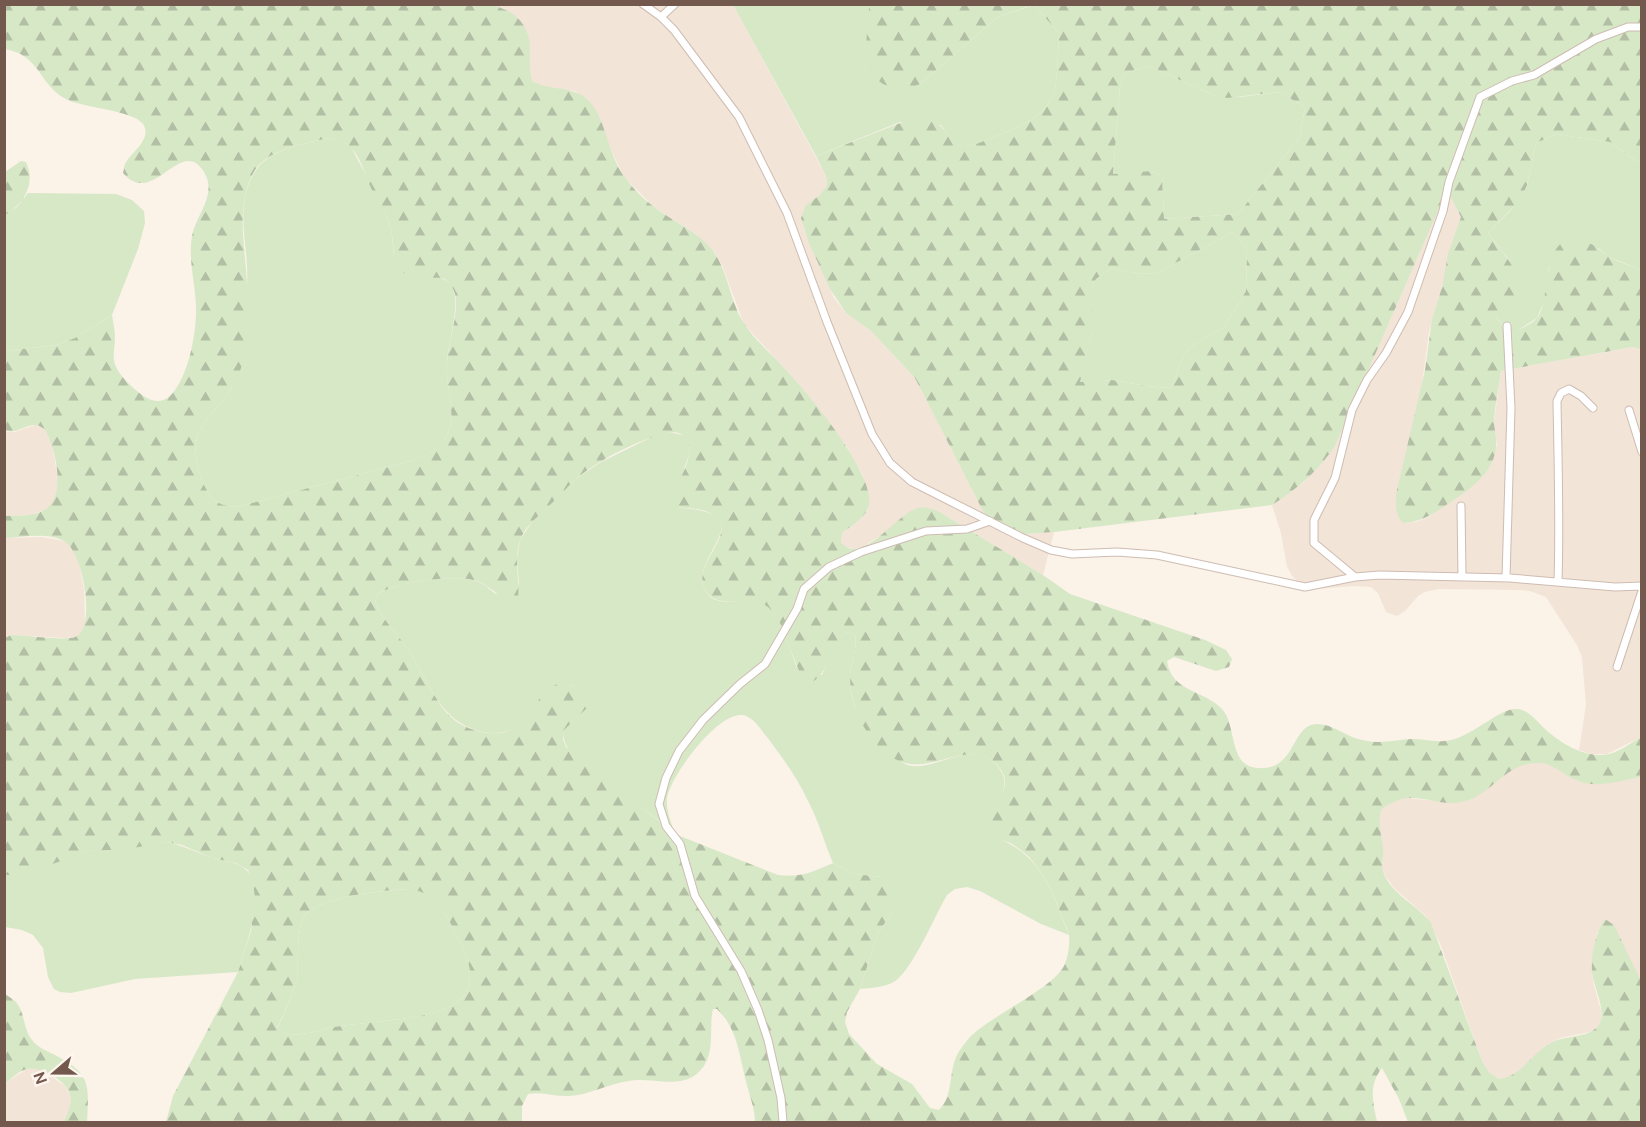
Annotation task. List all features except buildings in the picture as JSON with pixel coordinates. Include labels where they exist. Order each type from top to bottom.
[{"type":"street","points":[[643,4],[674,30],[739,117],[788,213],[872,434],[890,463],[912,482],[1052,550],[1072,554],[1117,552],[1157,555],[1305,587],[1355,577],[1379,575],[1506,578],[1615,587],[1641,586]]},
{"type":"street","points":[[661,17],[675,4]]},
{"type":"street","points":[[1355,577],[1314,543],[1314,520],[1335,478],[1352,410],[1366,380],[1386,352],[1408,312],[1443,211],[1449,182],[1480,97],[1512,81],[1534,75],[1596,39],[1628,27],[1641,27]]},
{"type":"street","points":[[1506,326],[1511,408],[1506,578]]},
{"type":"street","points":[[1558,582],[1560,521],[1557,474],[1557,401],[1561,393],[1569,389],[1581,396],[1593,408]]},
{"type":"street","points":[[1629,410],[1640,440],[1641,452]]},
{"type":"street","points":[[1461,506],[1462,577]]},
{"type":"street","points":[[783,1122],[781,1098],[771,1052],[758,1010],[741,971],[695,896],[680,844],[666,826],[659,804],[666,778],[679,751],[703,720],[740,684],[765,664],[797,609],[804,589],[829,567],[861,552],[926,531],[967,529],[990,521]]},
{"type":"street","points":[[1617,667],[1641,591]]},
{"type":"shaded area","points":[[482,5],[733,5],[826,176],[827,185],[820,195],[806,205],[804,229],[834,298],[846,313],[871,331],[915,378],[989,523],[1025,534],[1054,532],[1043,575],[938,511],[880,536],[862,547],[854,549],[845,547],[841,542],[842,533],[862,518],[868,510],[863,475],[847,447],[796,381],[744,324],[722,265],[715,253],[696,234],[654,207],[624,177],[588,100],[575,91],[540,86],[532,81],[528,67],[530,46],[504,8]]},
{"type":"shaded area","points":[[1447,189],[1461,217],[1429,332],[1403,523],[1416,522],[1429,517],[1497,446],[1494,422],[1501,371],[1634,347],[1641,349],[1641,737],[1607,754],[1591,754],[1579,750],[1586,705],[1582,657],[1577,645],[1546,597],[1520,590],[1438,589],[1418,596],[1405,611],[1397,616],[1386,612],[1378,593],[1371,587],[1316,589],[1304,587],[1292,576],[1287,566],[1281,533],[1272,505],[1304,482],[1335,446]]},
{"type":"shaded area","points":[[35,425],[45,429],[51,440],[58,479],[57,492],[53,503],[45,510],[30,515],[5,516],[4,430],[15,432]]},
{"type":"shaded area","points":[[42,537],[64,541],[70,545],[78,558],[84,590],[85,624],[81,634],[76,637],[11,635],[5,638],[4,538]]},
{"type":"shaded area","points":[[1539,762],[1555,767],[1577,781],[1602,784],[1641,777],[1641,981],[1635,971],[1597,932],[1592,970],[1601,1011],[1601,1023],[1594,1031],[1560,1038],[1546,1045],[1520,1071],[1510,1077],[1499,1079],[1489,1072],[1482,1061],[1440,943],[1426,916],[1395,889],[1382,869],[1383,850],[1379,822],[1381,810],[1393,801],[1406,798],[1457,803],[1470,799],[1511,770]]},
{"type":"shaded area","points":[[27,1069],[38,1069],[47,1073],[65,1086],[70,1095],[70,1108],[64,1122],[5,1122],[5,1083]]},
{"type":"green space","points":[[482,4],[508,11],[526,29],[529,38],[532,81],[574,92],[587,99],[599,116],[614,158],[624,176],[649,203],[708,245],[720,263],[739,314],[748,330],[797,382],[840,437],[863,477],[869,494],[868,508],[864,516],[842,533],[841,542],[849,548],[858,548],[868,544],[915,509],[932,509],[1043,575],[1070,594],[1205,640],[1226,650],[1232,659],[1229,667],[1216,671],[1174,657],[1167,661],[1175,679],[1222,709],[1227,716],[1237,753],[1248,766],[1257,768],[1278,764],[1285,758],[1304,729],[1311,725],[1329,726],[1365,741],[1412,739],[1444,741],[1465,735],[1502,713],[1518,709],[1529,714],[1550,734],[1582,752],[1600,755],[1613,753],[1641,737],[1641,777],[1593,784],[1573,779],[1543,763],[1526,764],[1469,800],[1446,803],[1415,798],[1393,802],[1381,810],[1380,828],[1383,871],[1398,893],[1431,923],[1482,1061],[1489,1072],[1499,1079],[1519,1070],[1547,1045],[1585,1034],[1600,1024],[1601,1010],[1593,979],[1592,958],[1596,938],[1605,919],[1614,925],[1641,981],[1641,1122],[1408,1122],[1399,1099],[1382,1068],[1373,1088],[1377,1122],[755,1122],[734,1034],[724,1017],[717,1009],[713,1009],[709,1054],[700,1071],[692,1077],[672,1082],[628,1081],[569,1096],[528,1094],[522,1106],[522,1122],[166,1122],[173,1096],[238,972],[251,931],[255,897],[253,884],[248,870],[236,863],[212,858],[182,845],[166,842],[128,849],[89,851],[33,871],[5,875],[5,638],[11,635],[75,637],[82,631],[86,606],[82,573],[71,547],[64,541],[43,536],[5,538],[5,516],[42,512],[52,502],[58,482],[55,459],[45,429],[35,425],[16,431],[5,430],[5,351],[56,345],[75,338],[112,315],[115,335],[114,360],[121,375],[149,399],[161,401],[168,398],[183,377],[191,353],[196,305],[191,244],[194,228],[207,197],[208,180],[195,163],[186,161],[145,183],[134,182],[123,173],[128,159],[143,140],[145,130],[143,124],[129,115],[64,98],[49,85],[25,57],[5,49],[5,5]],"holes":[[[329,138],[348,145],[360,161],[371,188],[388,219],[395,256],[401,270],[411,277],[445,279],[454,292],[456,311],[447,363],[451,406],[449,431],[439,446],[414,460],[237,507],[223,505],[214,499],[203,482],[197,461],[196,446],[200,431],[231,389],[244,358],[248,308],[243,239],[245,196],[255,170],[269,157],[289,148]],[[670,432],[678,433],[688,441],[688,461],[681,478],[672,491],[670,506],[705,511],[719,520],[721,529],[719,538],[704,569],[702,579],[705,590],[710,596],[717,600],[750,601],[765,605],[778,619],[803,677],[814,681],[824,670],[846,632],[855,635],[856,645],[850,675],[853,700],[870,737],[888,755],[911,764],[924,764],[973,755],[984,757],[995,763],[1003,773],[1005,783],[1003,792],[988,817],[986,825],[988,832],[1022,851],[1040,871],[1052,892],[1068,932],[1068,955],[1064,966],[1047,984],[992,1020],[968,1039],[954,1062],[947,1098],[939,1110],[930,1108],[912,1084],[877,1064],[849,1034],[845,1022],[847,1012],[860,989],[877,935],[897,904],[898,893],[892,881],[883,877],[854,874],[833,863],[800,875],[778,875],[675,834],[641,807],[594,775],[566,747],[563,739],[564,730],[586,709],[587,702],[582,691],[573,686],[567,684],[553,686],[538,700],[520,724],[502,733],[489,733],[464,726],[451,717],[440,704],[409,651],[375,602],[378,594],[399,586],[428,580],[458,578],[480,582],[508,601],[518,598],[519,545],[531,524],[588,470],[610,456]],[[410,889],[427,894],[438,903],[464,951],[469,967],[466,993],[451,1006],[409,1018],[334,1027],[300,1034],[288,1034],[277,1028],[297,977],[299,937],[304,917],[323,904],[370,893]]]},
{"type":"green space","points":[[869,4],[1032,5],[998,17],[920,84],[901,88],[888,86],[878,80],[868,62],[866,51]]},
{"type":"green space","points":[[733,5],[869,5],[869,16],[920,84],[998,17],[1034,5],[1059,33],[1055,89],[1051,100],[1033,118],[1009,131],[974,145],[958,145],[941,125],[900,122],[816,156]]},
{"type":"green space","points":[[1034,5],[1641,5],[1641,164],[1610,142],[1557,134],[1536,143],[1527,185],[1520,200],[1488,233],[1510,263],[1517,279],[1518,288],[1515,300],[1496,318],[1511,334],[1538,317],[1550,266],[1560,244],[1570,240],[1584,241],[1611,258],[1641,270],[1641,349],[1633,347],[1501,371],[1494,421],[1495,454],[1486,472],[1473,486],[1438,511],[1422,519],[1403,523],[1397,513],[1396,494],[1425,370],[1432,319],[1442,287],[1448,254],[1461,217],[1447,190],[1335,446],[1314,471],[1290,493],[1272,505],[1054,532],[1025,534],[989,523],[915,378],[871,331],[846,313],[830,289],[809,243],[801,218],[806,205],[820,195],[827,185],[826,176],[816,156],[913,118],[926,118],[935,122],[957,144],[964,146],[974,145],[1009,131],[1033,118],[1051,100],[1055,89],[1059,33]],"holes":[[[1149,66],[1213,95],[1227,98],[1279,92],[1305,107],[1300,137],[1238,214],[1164,219],[1162,176],[1152,171],[1113,174],[1120,87],[1124,73]],[[1233,232],[1247,249],[1246,291],[1224,327],[1190,347],[1183,357],[1171,388],[1112,380],[1080,382],[1092,332],[1092,288],[1096,279],[1111,268],[1141,274],[1157,273]]]},
{"type":"green space","points":[[1149,66],[1213,95],[1240,97],[1279,92],[1305,107],[1300,137],[1238,214],[1164,219],[1162,176],[1152,171],[1113,175],[1120,87],[1124,73]]},
{"type":"green space","points":[[1557,134],[1610,142],[1641,164],[1641,270],[1609,257],[1598,248],[1549,267],[1545,299],[1537,318],[1512,334],[1496,318],[1510,261],[1488,233],[1511,210],[1527,185],[1536,143]]},
{"type":"green space","points":[[329,138],[340,140],[351,147],[384,209],[391,229],[394,254],[417,278],[444,279],[451,285],[454,292],[455,311],[447,362],[451,406],[449,431],[435,449],[414,460],[237,507],[223,505],[214,499],[203,482],[197,461],[196,446],[200,430],[234,381],[247,286],[243,212],[249,184],[256,170],[270,157],[289,148]]},
{"type":"green space","points":[[21,161],[26,162],[29,170],[29,186],[23,199],[5,215],[5,172]]},
{"type":"green space","points":[[28,193],[116,194],[132,200],[144,211],[145,223],[138,249],[112,315],[75,338],[56,345],[5,351],[5,215],[17,207]]},
{"type":"green space","points":[[1233,232],[1247,249],[1246,291],[1224,327],[1190,347],[1183,357],[1171,388],[1112,380],[1079,383],[1092,332],[1092,288],[1096,279],[1111,268],[1141,274],[1157,273]]},
{"type":"green space","points":[[670,432],[686,436],[689,447],[681,482],[679,508],[705,512],[718,518],[721,528],[705,565],[702,579],[706,592],[718,601],[752,601],[767,606],[782,626],[797,668],[822,675],[838,639],[846,632],[855,635],[856,645],[850,675],[855,707],[899,760],[910,766],[922,766],[964,755],[977,755],[990,759],[1004,777],[1002,795],[988,816],[997,838],[1013,846],[1036,865],[1051,890],[1069,935],[1041,924],[980,891],[967,887],[955,889],[947,895],[915,956],[899,977],[892,983],[860,989],[877,935],[897,904],[883,877],[854,874],[833,863],[814,814],[798,783],[767,737],[751,719],[738,715],[726,720],[700,744],[678,774],[667,798],[668,812],[675,834],[593,775],[571,754],[565,742],[563,730],[586,709],[574,686],[553,687],[520,724],[511,730],[495,733],[479,731],[454,719],[437,699],[409,651],[378,609],[375,602],[378,594],[413,582],[444,578],[471,580],[483,584],[496,594],[519,584],[517,558],[520,540],[532,522],[577,478],[601,462],[656,435]]},
{"type":"green space","points":[[166,842],[237,864],[245,869],[252,878],[255,889],[253,919],[238,972],[135,979],[71,993],[54,989],[48,977],[43,948],[33,935],[5,927],[5,875],[14,875],[89,851]]},
{"type":"green space","points":[[410,889],[427,894],[438,902],[461,944],[470,974],[463,997],[451,1006],[409,1018],[334,1027],[300,1034],[288,1034],[277,1029],[297,977],[299,937],[304,917],[323,904],[337,899]]},
{"type":"green space","points":[[5,994],[19,1006],[29,1036],[34,1042],[75,1068],[85,1081],[88,1098],[87,1122],[64,1122],[70,1106],[70,1095],[59,1080],[47,1073],[34,1069],[25,1070],[5,1083]]}]
